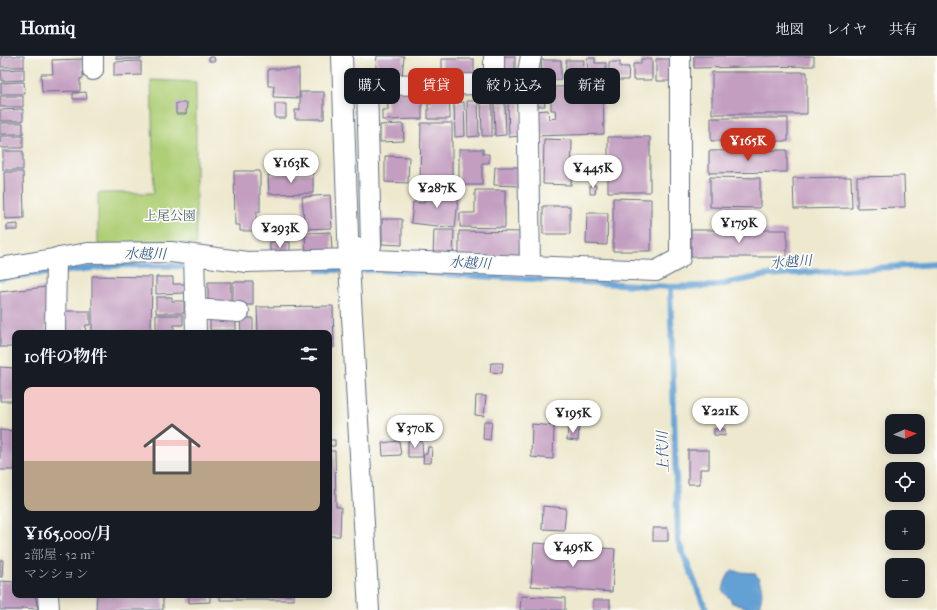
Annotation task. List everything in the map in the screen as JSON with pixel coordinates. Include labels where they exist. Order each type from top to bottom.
[{"type":"street","points":[[342,56],[349,263],[369,610]]},
{"type":"street","points":[[494,56],[494,68]]},
{"type":"street","points":[[529,68],[531,56]]},
{"type":"street","points":[[0,268],[56,269],[88,253],[171,252],[194,263],[247,262],[530,266],[656,271],[680,258],[680,56]]},
{"type":"street","points":[[400,85],[472,84]]},
{"type":"street","points":[[349,263],[371,246],[367,104]]},
{"type":"street","points":[[527,104],[530,266]]},
{"type":"street","points":[[194,263],[196,330]]},
{"type":"street","points":[[56,269],[56,330]]},
{"type":"street","points":[[195,309],[239,312]]},
{"type":"street","points":[[48,598],[49,610]]},
{"type":"green space","name":"上尾公園","points":[[151,80],[196,82],[196,245],[161,241],[98,245],[98,193],[154,193]]},
{"type":"water","points":[[732,570],[755,573],[760,582],[762,591],[758,610],[732,603],[723,592],[728,575]]},
{"type":"building","points":[[1,56],[24,56],[24,67],[1,67]]},
{"type":"building","points":[[116,56],[141,56],[141,59],[116,59]]},
{"type":"building","points":[[377,56],[404,56],[402,77],[400,77],[400,68],[376,68]]},
{"type":"building","points":[[499,56],[515,56],[515,68],[499,68]]},
{"type":"building","points":[[694,56],[814,56],[814,66],[694,68]]},
{"type":"building","points":[[209,57],[214,57],[215,61],[209,61]]},
{"type":"building","points":[[587,58],[595,58],[595,63],[606,63],[606,68],[587,68]]},
{"type":"building","points":[[83,59],[83,78],[80,79],[80,91],[42,92],[41,74],[53,74],[52,60]]},
{"type":"building","points":[[442,59],[474,59],[472,77],[464,77],[464,68],[442,68]]},
{"type":"building","points":[[641,59],[652,59],[652,80],[633,80],[633,64],[641,64]]},
{"type":"building","points":[[656,59],[673,59],[673,81],[656,81]]},
{"type":"building","points":[[541,60],[561,60],[561,80],[556,80],[556,68],[541,68]]},
{"type":"building","points":[[566,60],[584,60],[584,68],[566,68]]},
{"type":"building","points":[[141,61],[141,75],[114,76],[114,62]]},
{"type":"building","points":[[609,62],[620,62],[620,67],[629,67],[628,80],[620,80],[620,68],[609,68]]},
{"type":"building","points":[[24,69],[24,80],[2,81],[1,70]]},
{"type":"building","points":[[268,69],[299,69],[299,98],[273,97],[274,86],[268,86]]},
{"type":"building","points":[[712,72],[807,72],[807,114],[712,114]]},
{"type":"building","points":[[24,82],[25,94],[1,94],[1,83]]},
{"type":"building","points":[[556,87],[564,87],[564,104],[603,104],[604,134],[534,136],[534,111],[548,110],[549,119],[556,118],[555,110],[551,110],[551,104],[556,104]]},
{"type":"building","points":[[400,90],[408,90],[408,104],[422,104],[422,119],[382,120],[382,110],[388,110],[388,104],[400,104]]},
{"type":"building","points":[[86,92],[87,99],[73,99],[73,93]]},
{"type":"building","points":[[300,92],[324,92],[324,119],[295,119],[295,110],[300,110]]},
{"type":"building","points":[[0,96],[23,96],[23,107],[0,107]]},
{"type":"building","points":[[467,101],[472,101],[472,104],[478,104],[479,136],[468,137]]},
{"type":"building","points":[[464,102],[465,136],[455,137],[454,104],[464,104]]},
{"type":"building","points":[[176,103],[187,103],[186,114],[176,114]]},
{"type":"building","points":[[275,104],[286,104],[286,118],[275,118]]},
{"type":"building","points":[[428,104],[449,104],[450,119],[428,119]]},
{"type":"building","points":[[481,104],[492,104],[492,136],[482,136]]},
{"type":"building","points":[[494,104],[505,104],[506,135],[495,136]]},
{"type":"building","points":[[508,104],[520,104],[521,136],[509,137]]},
{"type":"building","points":[[534,104],[545,104],[545,106],[534,106]]},
{"type":"building","points":[[23,109],[23,121],[0,121],[0,110]]},
{"type":"building","points":[[711,118],[788,118],[788,141],[711,141]]},
{"type":"building","points":[[0,123],[23,123],[23,134],[0,134]]},
{"type":"building","points":[[421,123],[452,123],[452,184],[420,184]]},
{"type":"building","points":[[403,124],[404,141],[380,142],[380,125]]},
{"type":"building","points":[[0,136],[23,136],[23,148],[1,148]]},
{"type":"building","points":[[608,137],[650,137],[650,192],[608,192]]},
{"type":"building","points":[[544,139],[572,140],[571,185],[543,184]]},
{"type":"building","points":[[459,149],[483,149],[483,154],[489,154],[489,163],[482,163],[482,185],[459,185]]},
{"type":"building","points":[[787,150],[787,172],[709,173],[709,151]]},
{"type":"building","points":[[3,151],[23,151],[23,170],[3,170]]},
{"type":"building","points":[[385,156],[409,157],[408,183],[385,182]]},
{"type":"building","points":[[495,167],[520,167],[519,186],[494,185]]},
{"type":"building","points":[[234,171],[260,171],[260,212],[256,212],[256,231],[240,231],[240,225],[235,225]]},
{"type":"building","points":[[4,172],[23,172],[24,218],[5,219]]},
{"type":"building","points":[[313,173],[313,193],[269,194],[268,175]]},
{"type":"building","points":[[904,176],[905,207],[857,208],[857,177]]},
{"type":"building","points":[[710,177],[760,178],[760,208],[710,207]]},
{"type":"building","points":[[851,177],[852,208],[794,209],[793,178]]},
{"type":"building","points":[[590,185],[596,185],[595,194],[590,194]]},
{"type":"building","points":[[426,188],[459,191],[455,228],[411,223],[413,202],[424,203]]},
{"type":"building","points":[[475,190],[505,190],[505,228],[460,227],[460,213],[475,213]]},
{"type":"building","points":[[330,195],[332,228],[305,229],[302,197]]},
{"type":"building","points":[[613,198],[651,199],[651,251],[613,251]]},
{"type":"building","points":[[543,206],[570,206],[570,234],[543,234]]},
{"type":"building","points":[[587,213],[608,213],[607,245],[586,244]]},
{"type":"building","points":[[295,216],[296,236],[271,238],[269,219]]},
{"type":"building","points":[[382,219],[402,219],[402,245],[382,244]]},
{"type":"building","points":[[18,224],[18,230],[7,230],[7,225]]},
{"type":"building","points":[[434,230],[454,230],[453,256],[433,255]]},
{"type":"building","points":[[691,230],[787,230],[787,257],[691,257]]},
{"type":"building","points":[[459,231],[521,232],[521,257],[459,256]]},
{"type":"building","points":[[331,232],[332,253],[306,254],[305,233]]},
{"type":"building","points":[[270,242],[290,242],[290,256],[270,256]]},
{"type":"building","points":[[92,276],[152,277],[151,330],[92,330]]},
{"type":"building","points":[[156,277],[173,277],[173,284],[185,284],[185,293],[156,294]]},
{"type":"building","points":[[208,282],[231,282],[231,304],[208,304]]},
{"type":"building","points":[[233,282],[253,282],[253,305],[233,305]]},
{"type":"building","points":[[47,287],[46,330],[12,330],[12,347],[0,347],[0,292]]},
{"type":"building","points":[[156,297],[172,297],[172,301],[184,301],[184,313],[156,313]]},
{"type":"building","points":[[333,306],[334,348],[332,348],[332,330],[258,330],[257,307]]},
{"type":"building","points":[[64,311],[90,311],[90,325],[86,325],[85,330],[64,330]]},
{"type":"building","points":[[156,315],[183,315],[183,325],[174,325],[174,330],[156,330]]},
{"type":"building","points":[[210,317],[236,317],[236,330],[210,330]]},
{"type":"building","points":[[240,318],[253,318],[253,330],[241,330]]},
{"type":"building","points":[[491,363],[503,363],[502,373],[490,372]]},
{"type":"building","points":[[0,367],[12,368],[12,401],[0,401]]},
{"type":"building","points":[[476,396],[486,396],[484,416],[475,415]]},
{"type":"building","points":[[484,421],[492,421],[490,440],[483,439]]},
{"type":"building","points":[[532,424],[554,426],[553,459],[531,457]]},
{"type":"building","points":[[568,426],[579,427],[578,441],[567,440]]},
{"type":"building","points":[[714,429],[725,429],[725,436],[714,435]]},
{"type":"building","points":[[0,430],[12,431],[12,470],[0,470]]},
{"type":"building","points":[[416,431],[433,431],[433,438],[416,438]]},
{"type":"building","points":[[332,440],[335,440],[335,446],[332,446]]},
{"type":"building","points":[[399,441],[401,455],[383,456],[382,443]]},
{"type":"building","points":[[408,441],[422,441],[423,457],[408,457]]},
{"type":"building","points":[[428,447],[432,447],[431,463],[423,463],[424,454],[427,454]]},
{"type":"building","points":[[688,450],[709,450],[709,469],[700,469],[700,484],[688,484]]},
{"type":"building","points":[[332,451],[335,451],[336,507],[341,507],[340,536],[332,536]]},
{"type":"building","points":[[543,506],[566,508],[564,530],[542,529]]},
{"type":"building","points":[[653,528],[668,528],[668,541],[653,541]]},
{"type":"building","points":[[534,543],[615,549],[612,592],[531,586]]},
{"type":"building","points":[[0,560],[3,560],[2,577],[0,577]]},
{"type":"building","points":[[0,581],[12,582],[12,598],[36,598],[38,609],[22,608],[21,610],[0,610]]},
{"type":"building","points":[[521,596],[565,598],[565,610],[520,610]]},
{"type":"building","points":[[97,598],[163,598],[163,610],[96,610]]},
{"type":"building","points":[[189,598],[210,598],[210,602],[189,603]]},
{"type":"building","points":[[220,598],[294,598],[294,600],[220,600]]},
{"type":"building","points":[[593,600],[610,600],[610,610],[593,610]]},
{"type":"waterway","name":"水越川","points":[[319,270],[375,270],[670,287],[714,286],[767,275],[937,264]]},
{"type":"waterway","name":"水越川","points":[[0,278],[122,265],[213,267]]},
{"type":"waterway","name":"上代川","points":[[670,287],[678,541],[706,610]]}]
